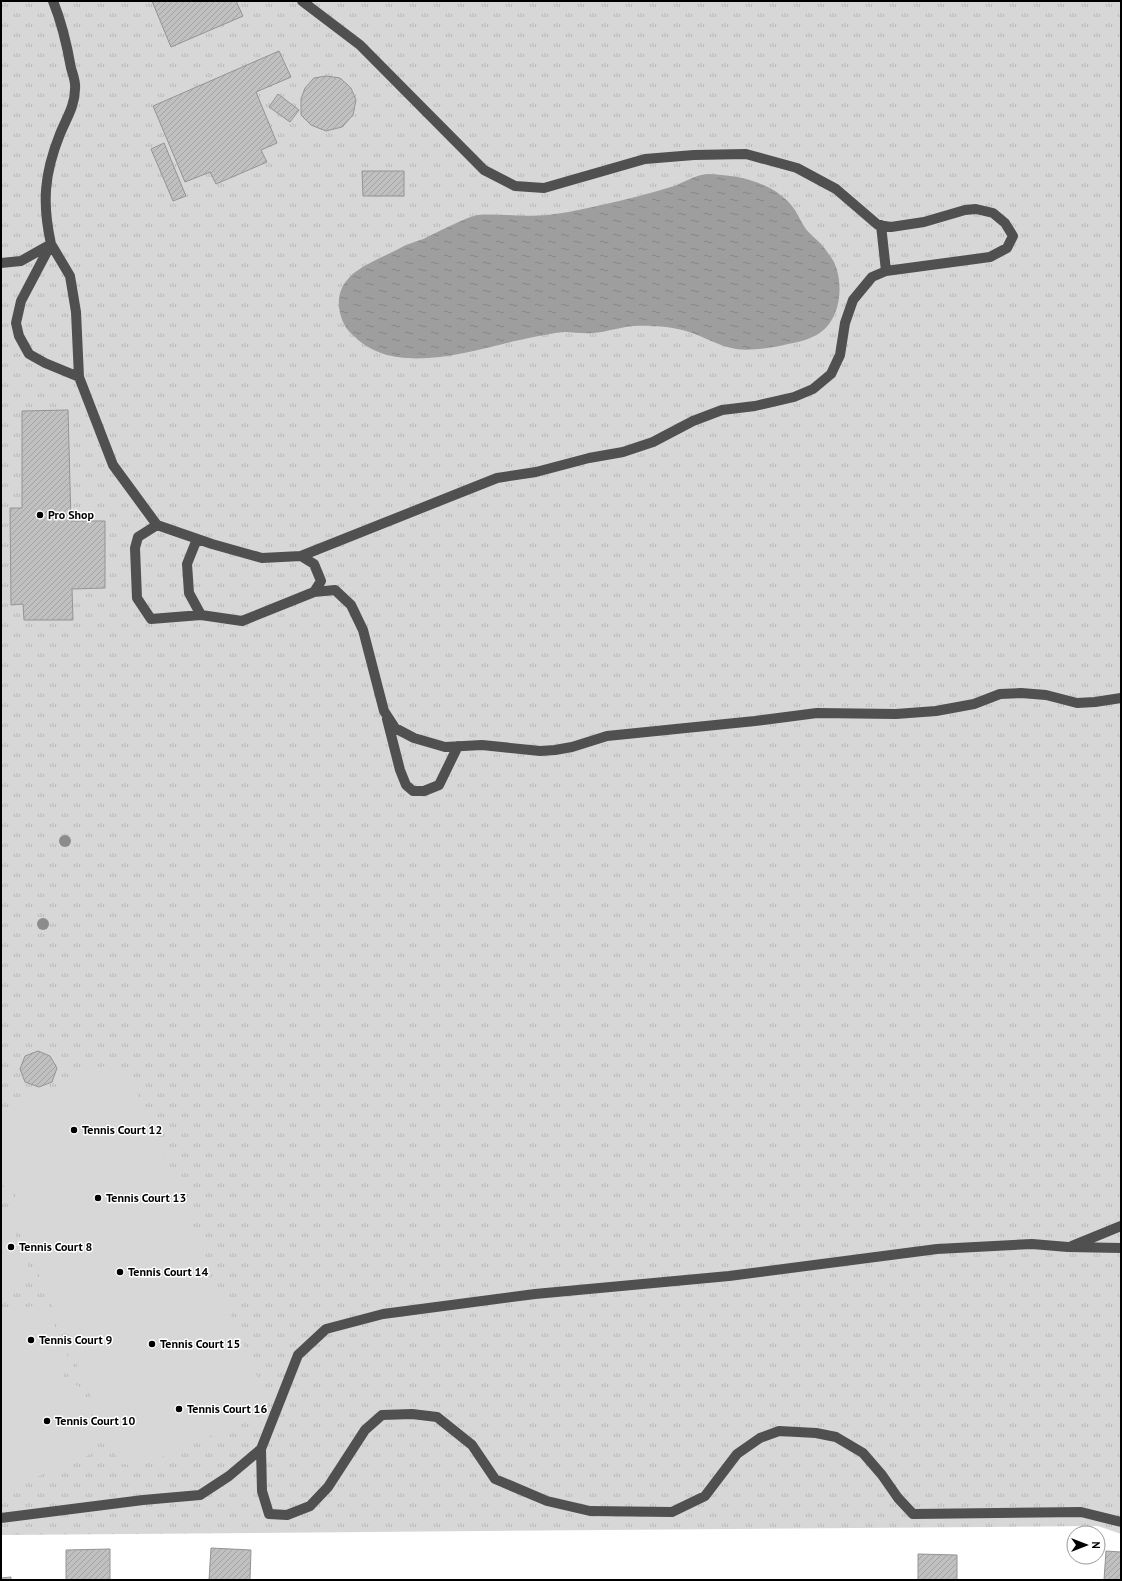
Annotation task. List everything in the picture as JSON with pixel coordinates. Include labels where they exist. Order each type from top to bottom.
[{"type":"lane","points":[[53,1],[59,15],[76,88],[73,106],[60,134],[48,169],[46,188],[47,225],[51,244],[70,276],[76,312],[78,377],[113,465],[157,525],[262,558],[301,556],[498,478],[536,472],[589,458],[623,452],[653,442],[693,421],[722,410],[755,406],[786,399],[813,389],[831,374],[840,355],[845,323],[853,300],[872,277],[886,271],[990,257],[1007,248],[1013,236],[1005,223],[993,213],[976,209],[965,210],[924,222],[891,227],[878,225],[836,189],[797,168],[746,154],[694,155],[645,159],[544,188],[515,186],[484,170],[360,45],[302,1]]},
{"type":"lane","points":[[881,225],[886,271]]},
{"type":"lane","points":[[1,263],[21,261],[51,244]]},
{"type":"lane","points":[[51,244],[21,301],[16,323],[19,336],[29,354],[45,363],[78,377]]},
{"type":"lane","points":[[157,525],[138,538],[135,548],[137,598],[151,619],[201,615],[242,622],[314,592],[335,590],[351,605],[363,630],[400,770],[406,785],[413,791],[424,791],[439,786],[458,746]]},
{"type":"lane","points":[[198,539],[187,564],[189,594],[201,615]]},
{"type":"lane","points":[[301,556],[314,564],[321,581],[314,592]]},
{"type":"lane","points":[[384,711],[395,728],[414,738],[445,747],[482,745],[540,751],[572,747],[607,736],[755,721],[817,713],[896,714],[936,711],[974,704],[1000,694],[1021,693],[1046,695],[1077,703],[1121,698]]},
{"type":"lane","points":[[1068,1247],[1121,1226]]},
{"type":"lane","points":[[1121,1248],[1068,1247],[1032,1244],[937,1249],[729,1276],[535,1294],[382,1314],[326,1329],[298,1355],[261,1448],[262,1491],[269,1514],[287,1515],[310,1506],[328,1487],[365,1430],[382,1415],[412,1414],[437,1417],[472,1446],[495,1479],[547,1501],[590,1511],[672,1512],[705,1496],[737,1454],[760,1438],[779,1431],[816,1433],[836,1437],[863,1453],[882,1475],[898,1498],[914,1514],[1081,1512],[1121,1522]]},
{"type":"lane","points":[[1,1518],[143,1500],[200,1495],[229,1476],[261,1448]]},
{"type":"green space","points":[[1,1],[1121,1],[1121,1534],[1106,1529],[1106,1525],[1066,1525],[1066,1526],[1,1535]]},
{"type":"green space","points":[[109,1064],[126,1071],[150,1121],[143,1139],[160,1145],[208,1261],[200,1278],[217,1284],[266,1397],[260,1415],[135,1468],[118,1461],[70,1348],[76,1330],[59,1322],[11,1210],[17,1192],[1,1185],[1,1110]]},
{"type":"green space","name":"Tennis Court 8","points":[[1,1220],[10,1223],[31,1272],[23,1289],[1,1299]]},
{"type":"green space","name":"Tennis Court 10","points":[[31,1306],[49,1312],[70,1362],[62,1379],[80,1387],[100,1436],[93,1453],[1,1492],[1,1318]]},
{"type":"water","points":[[707,174],[730,176],[753,181],[764,185],[784,197],[792,206],[809,233],[829,254],[837,270],[840,290],[839,300],[833,318],[828,326],[821,332],[810,338],[797,342],[769,348],[742,350],[723,346],[680,329],[660,326],[633,326],[593,333],[555,333],[462,353],[439,357],[415,358],[393,356],[373,350],[352,335],[342,320],[339,299],[342,288],[349,278],[358,270],[405,245],[426,238],[453,224],[478,215],[538,216],[570,212],[649,193]]},
{"type":"building","points":[[152,1],[236,1],[243,16],[171,47]]},
{"type":"building","points":[[279,51],[291,77],[256,92],[277,143],[261,150],[267,162],[216,184],[210,172],[185,182],[153,106]]},
{"type":"building","points":[[326,76],[340,78],[351,88],[356,100],[353,115],[342,127],[326,131],[311,125],[301,115],[301,99],[305,88],[314,78]]},
{"type":"building","points":[[278,94],[299,110],[290,122],[269,107]]},
{"type":"building","points":[[164,143],[186,196],[173,201],[151,149]]},
{"type":"building","points":[[362,171],[404,171],[404,196],[363,196]]},
{"type":"building","name":"Pro Shop","points":[[68,410],[71,521],[105,521],[105,588],[72,589],[73,620],[24,620],[23,604],[11,605],[10,508],[22,508],[22,411]]},
{"type":"building","points":[[38,1051],[50,1056],[57,1068],[52,1082],[39,1087],[25,1082],[20,1069],[25,1056]]},
{"type":"building","points":[[211,1548],[251,1550],[250,1580],[209,1580]]},
{"type":"building","points":[[110,1549],[110,1580],[66,1580],[66,1550]]},
{"type":"building","points":[[1106,1551],[1121,1552],[1121,1580],[1104,1580]]},
{"type":"building","points":[[918,1554],[957,1555],[957,1580],[918,1580]]},
{"type":"building","points":[[11,1577],[11,1580],[1,1580],[1,1578]]},
{"type":"place","name":"Pro Shop","points":[[40,515]]},
{"type":"place","name":"Tennis Court 12","points":[[74,1130]]},
{"type":"place","name":"Tennis Court 13","points":[[98,1198]]},
{"type":"place","name":"Tennis Court 8","points":[[11,1247]]},
{"type":"place","name":"Tennis Court 14","points":[[120,1272]]},
{"type":"place","name":"Tennis Court 9","points":[[31,1340]]},
{"type":"place","name":"Tennis Court 15","points":[[152,1344]]},
{"type":"place","name":"Tennis Court 16","points":[[179,1409]]},
{"type":"place","name":"Tennis Court 10","points":[[47,1421]]}]
